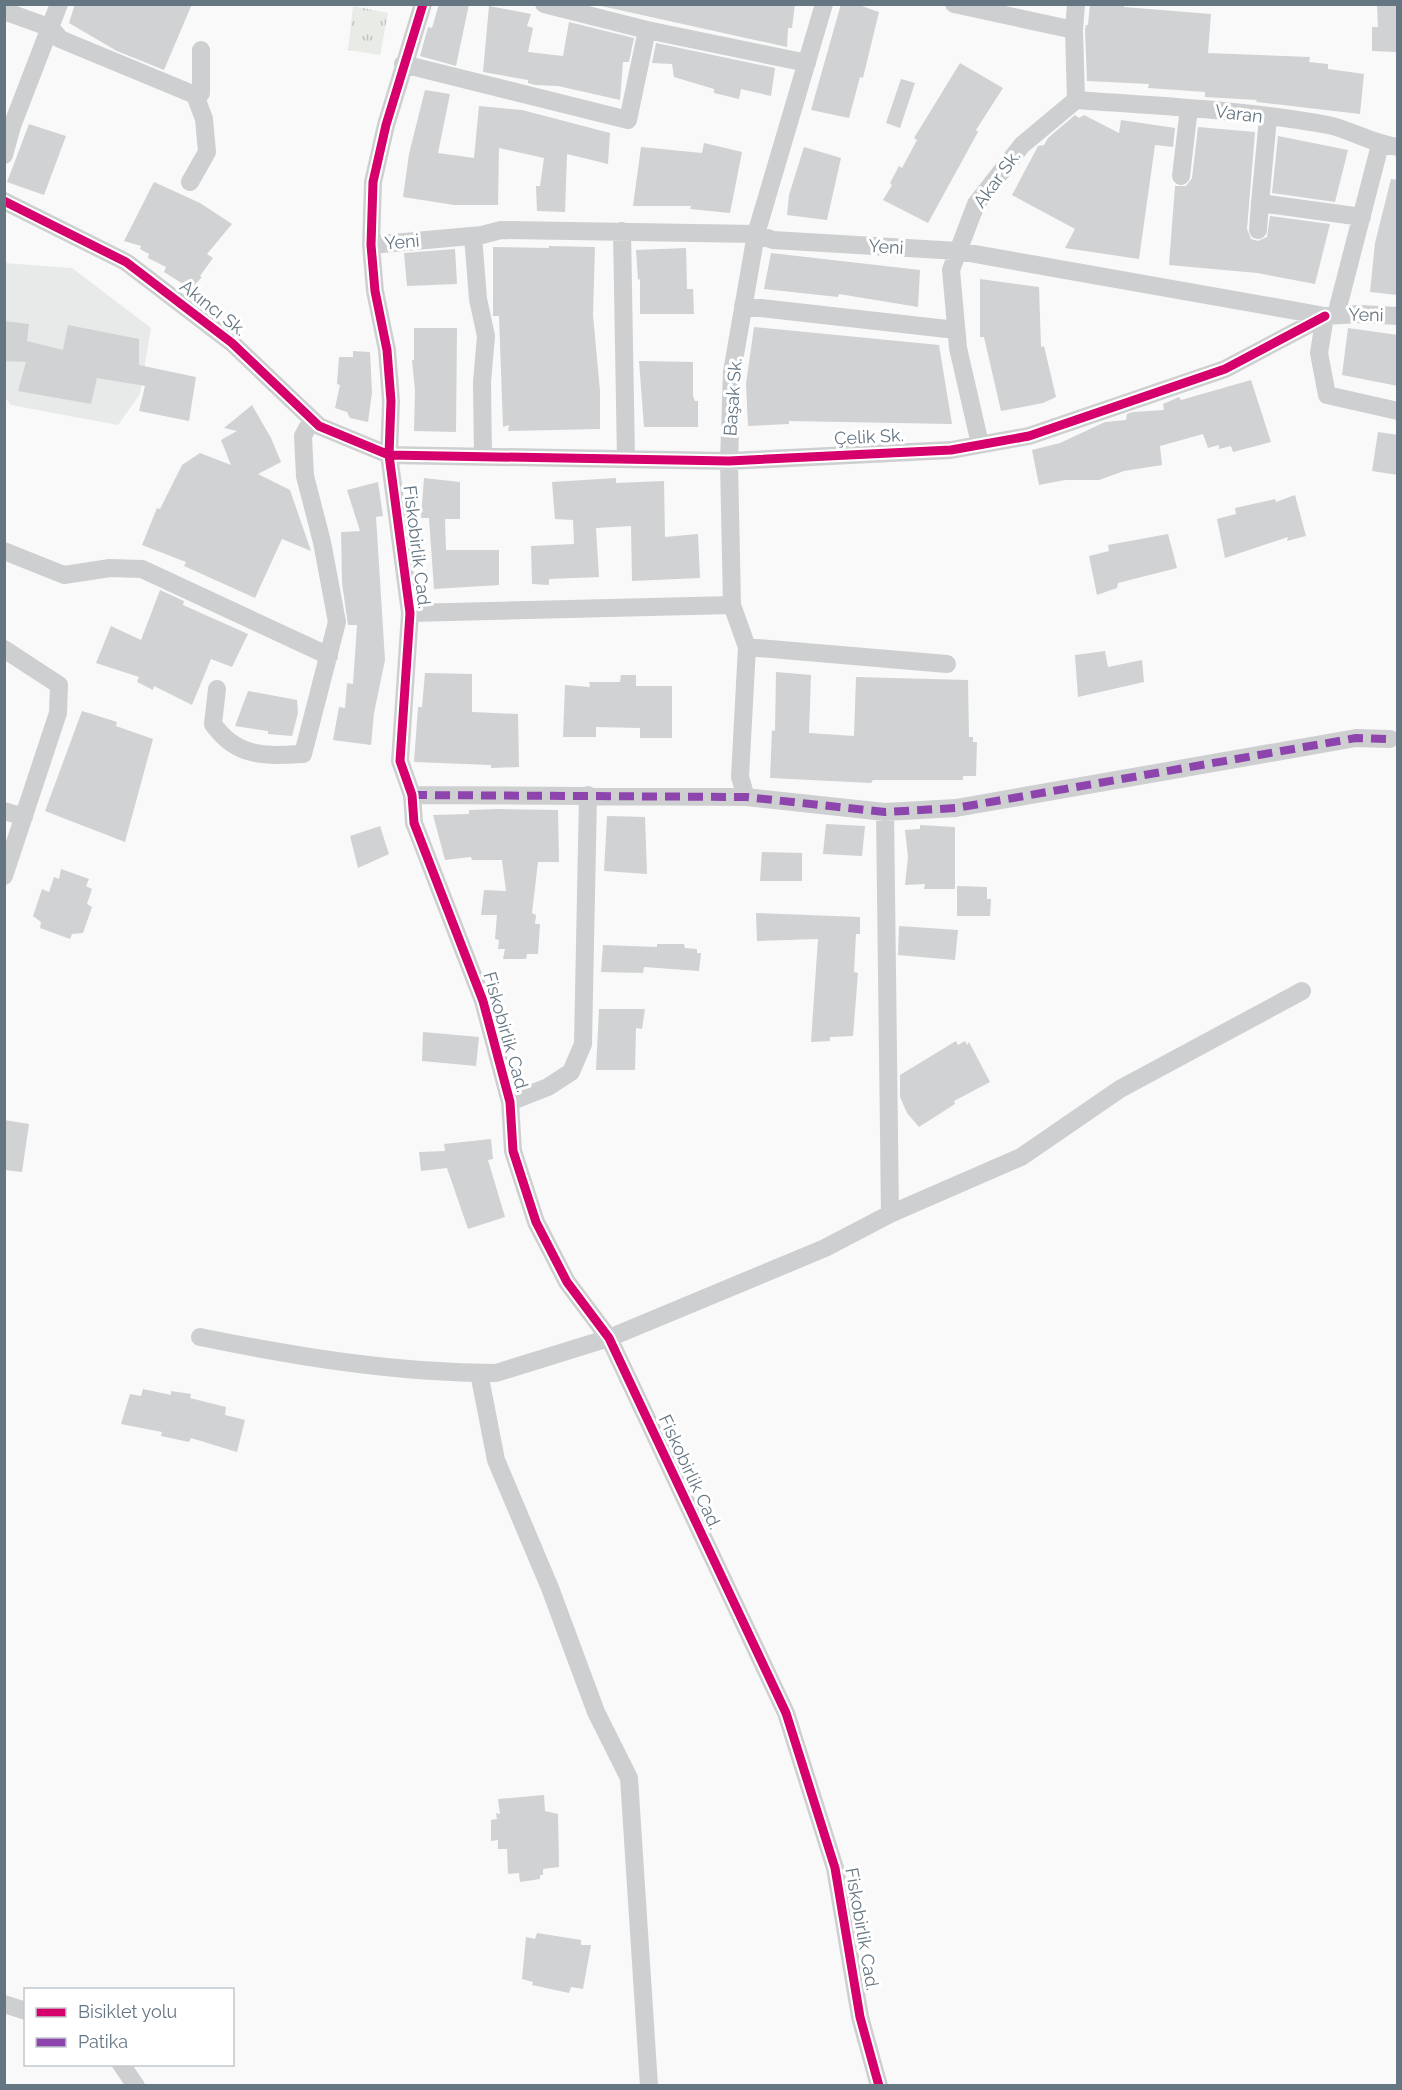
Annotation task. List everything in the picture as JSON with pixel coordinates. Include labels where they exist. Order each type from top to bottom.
[{"type":"street","points":[[4,156],[12,126],[59,4]]},
{"type":"street","name":"Fiskobirlik Cad.","points":[[423,4],[403,64],[373,182],[371,244],[391,401],[389,455],[410,613],[400,761],[412,795],[414,823],[483,1001],[510,1102],[513,1151],[536,1222],[567,1282],[609,1338],[786,1713],[836,1868],[860,2018],[879,2085]]},
{"type":"street","points":[[544,4],[647,30],[807,63]]},
{"type":"street","name":"Başak Sk.","points":[[746,797],[740,777],[747,647],[732,605],[729,461],[732,372],[756,234],[824,4]]},
{"type":"street","points":[[954,4],[1074,30]]},
{"type":"street","points":[[1076,4],[1074,30],[1076,100]]},
{"type":"street","points":[[4,11],[51,28],[60,39],[195,95],[201,93],[201,50]]},
{"type":"street","points":[[403,64],[628,120],[647,30]]},
{"type":"street","points":[[190,182],[207,152],[204,119],[195,95]]},
{"type":"street","name":"Varan","points":[[1076,100],[1189,108],[1329,126],[1389,146]]},
{"type":"street","name":"Akar Sk.","points":[[980,444],[958,348],[951,270],[976,204],[1022,145],[1076,100]]},
{"type":"street","points":[[1181,176],[1189,108]]},
{"type":"street","points":[[1258,230],[1268,118]]},
{"type":"street","points":[[1389,146],[1362,217],[1319,353],[1328,395],[1398,411]]},
{"type":"street","name":"Akıncı Sk.","points":[[4,201],[126,262],[232,343],[319,426],[389,455]]},
{"type":"street","points":[[1260,203],[1362,217]]},
{"type":"street","name":"Yeni","points":[[371,244],[473,236],[501,230],[756,234],[773,240],[958,250],[1330,316],[1359,314],[1398,316]]},
{"type":"street","points":[[622,231],[626,459]]},
{"type":"street","points":[[473,236],[478,299],[486,336],[482,382],[483,457]]},
{"type":"street","points":[[743,306],[956,330]]},
{"type":"street","name":"Çelik Sk.","points":[[389,455],[729,461],[951,450],[1029,436],[1225,369],[1330,316]]},
{"type":"street","points":[[217,689],[213,724],[224,740],[245,752],[303,754],[337,622],[304,466],[303,436],[312,419]]},
{"type":"street","points":[[4,551],[64,575],[110,568],[142,569],[328,656]]},
{"type":"street","points":[[410,613],[732,605]]},
{"type":"street","points":[[747,647],[947,664]]},
{"type":"street","points":[[4,649],[59,685],[58,713],[4,876]]},
{"type":"street","points":[[412,795],[746,797],[885,812],[956,808],[1356,738],[1390,739]]},
{"type":"street","points":[[510,1102],[548,1087],[571,1072],[584,1044],[588,795]]},
{"type":"street","points":[[4,811],[24,817]]},
{"type":"street","points":[[885,812],[890,1214]]},
{"type":"street","points":[[200,1337],[355,1364],[424,1373],[496,1373],[609,1338],[825,1248],[890,1214],[1021,1157],[1120,1089],[1302,992]]},
{"type":"street","points":[[478,1373],[496,1460],[550,1588],[596,1712],[629,1778],[649,2085]]},
{"type":"street","points":[[4,2004],[24,2010]]},
{"type":"street","points":[[122,2066],[136,2085]]},
{"type":"shaded area","points":[[4,263],[72,268],[151,328],[140,394],[118,425],[11,405],[5,397]]},
{"type":"green space","points":[[353,6],[388,13],[380,55],[348,50]]},
{"type":"building","points":[[75,4],[192,4],[164,70],[117,51],[69,23]]},
{"type":"building","points":[[439,4],[469,4],[456,66],[420,56],[428,27],[432,28]]},
{"type":"building","points":[[592,4],[795,4],[792,28],[788,28],[787,47]]},
{"type":"building","points":[[841,4],[856,4],[879,12],[863,78],[860,77],[849,118],[811,110]]},
{"type":"building","points":[[1090,4],[1125,4],[1124,7],[1211,14],[1208,53],[1310,57],[1309,62],[1328,64],[1328,69],[1364,74],[1360,114],[1256,102],[1257,100],[1205,97],[1205,92],[1148,88],[1149,84],[1087,81],[1085,30],[1088,25]]},
{"type":"building","points":[[1377,4],[1398,4],[1398,52],[1372,51],[1372,27],[1378,27]]},
{"type":"building","points":[[489,6],[531,14],[527,26],[533,28],[528,52],[563,56],[569,22],[634,38],[629,62],[623,62],[620,100],[558,86],[535,85],[528,83],[528,80],[483,72]]},
{"type":"building","points":[[656,43],[775,68],[771,96],[741,89],[739,99],[714,93],[714,89],[674,77],[672,64],[652,63]]},
{"type":"building","points":[[960,63],[1003,88],[976,130],[978,132],[928,223],[883,200],[899,166],[902,168],[917,140],[914,138]]},
{"type":"building","points":[[901,79],[915,83],[900,128],[886,123]]},
{"type":"building","points":[[425,90],[450,94],[438,153],[474,158],[479,106],[522,110],[610,133],[608,164],[567,154],[565,212],[537,211],[536,186],[540,186],[544,158],[499,148],[498,205],[454,205],[403,197],[409,154]]},
{"type":"building","points":[[1075,115],[1079,118],[1084,115],[1119,133],[1121,120],[1175,128],[1173,147],[1155,145],[1139,259],[1065,248],[1075,229],[1012,195],[1038,146],[1044,145],[1048,138]]},
{"type":"building","points":[[29,124],[66,136],[44,195],[7,182]]},
{"type":"building","points":[[1198,127],[1255,132],[1247,229],[1251,239],[1258,241],[1267,237],[1270,216],[1330,224],[1315,284],[1257,273],[1169,265],[1175,186],[1186,186],[1192,178]]},
{"type":"building","points":[[1278,136],[1348,150],[1335,202],[1272,193]]},
{"type":"building","points":[[704,143],[742,152],[730,213],[690,209],[691,206],[633,206],[641,147],[702,153]]},
{"type":"building","points":[[804,147],[841,158],[827,220],[787,215],[789,195]]},
{"type":"building","points":[[1391,179],[1398,180],[1398,295],[1370,292],[1375,243]]},
{"type":"building","points":[[154,182],[200,203],[232,224],[207,254],[213,258],[200,276],[202,277],[191,289],[164,272],[166,267],[148,258],[149,254],[140,249],[141,246],[124,241]]},
{"type":"building","points":[[549,246],[595,247],[593,315],[600,391],[600,429],[508,431],[509,425],[503,427],[499,316],[493,316],[493,247],[549,248]]},
{"type":"building","points":[[686,248],[687,289],[693,289],[694,314],[640,314],[640,279],[638,280],[636,250]]},
{"type":"building","points":[[455,249],[457,284],[407,286],[404,253]]},
{"type":"building","points":[[771,253],[920,270],[918,307],[839,294],[838,297],[764,289]]},
{"type":"building","points":[[980,279],[1039,287],[1041,347],[1044,346],[1056,397],[1043,403],[1001,411],[984,337],[980,337]]},
{"type":"building","points":[[4,321],[29,324],[27,341],[63,350],[68,325],[139,339],[139,365],[196,377],[189,421],[139,411],[145,386],[97,378],[91,404],[18,391],[26,362],[4,361]]},
{"type":"building","points":[[754,327],[939,345],[952,424],[789,421],[789,424],[748,426],[746,384]]},
{"type":"building","points":[[414,328],[457,328],[456,432],[414,431],[415,391],[412,360],[414,360]]},
{"type":"building","points":[[1348,328],[1398,335],[1398,386],[1342,375]]},
{"type":"building","points":[[353,351],[370,352],[372,392],[368,422],[350,418],[347,412],[335,408],[340,385],[337,384],[339,357],[353,357]]},
{"type":"building","points":[[639,361],[693,362],[693,396],[695,401],[698,401],[698,427],[644,427]]},
{"type":"building","points":[[1251,380],[1271,442],[1233,452],[1231,446],[1219,449],[1219,445],[1208,448],[1203,434],[1160,446],[1162,465],[1124,471],[1099,480],[1065,480],[1039,485],[1032,450],[1060,443],[1105,422],[1126,420],[1127,414],[1133,412],[1164,410],[1163,404],[1179,397],[1181,400]]},
{"type":"building","points":[[252,405],[271,438],[281,462],[258,474],[290,490],[311,551],[282,539],[255,598],[184,566],[186,562],[142,545],[157,508],[160,509],[182,465],[200,453],[231,465],[221,440],[237,431],[224,428]]},
{"type":"building","points":[[1378,432],[1398,435],[1398,475],[1372,471]]},
{"type":"building","points":[[424,478],[460,482],[460,519],[445,519],[446,550],[499,550],[499,585],[434,589],[429,518],[421,518]]},
{"type":"building","points":[[616,478],[616,483],[664,481],[665,537],[698,534],[700,578],[632,581],[631,526],[596,528],[599,577],[549,579],[549,585],[532,584],[531,546],[574,544],[573,520],[555,519],[552,482]]},
{"type":"building","points":[[378,482],[383,516],[376,517],[385,660],[374,713],[371,745],[333,740],[339,707],[345,708],[347,683],[353,684],[357,625],[348,625],[342,583],[341,532],[360,531],[347,490]]},
{"type":"building","points":[[1295,495],[1306,536],[1287,541],[1288,537],[1225,558],[1217,519],[1236,514],[1235,508],[1275,499],[1276,502]]},
{"type":"building","points":[[1168,534],[1177,568],[1118,583],[1117,588],[1097,595],[1089,556],[1109,551],[1108,545]]},
{"type":"building","points":[[160,590],[184,601],[183,605],[248,634],[232,667],[211,659],[192,705],[154,686],[153,690],[137,682],[139,677],[96,663],[111,626],[141,640]]},
{"type":"building","points":[[1105,651],[1108,667],[1142,660],[1144,682],[1078,697],[1075,655]]},
{"type":"building","points":[[776,672],[811,675],[809,733],[854,736],[856,677],[968,680],[969,737],[973,737],[973,742],[977,742],[976,776],[963,776],[963,780],[873,780],[871,783],[770,778],[772,730],[775,731]]},
{"type":"building","points":[[425,673],[472,674],[472,712],[518,714],[519,767],[491,768],[491,765],[414,762],[418,707],[422,707]]},
{"type":"building","points":[[621,675],[636,675],[636,686],[672,686],[672,738],[640,738],[640,728],[596,727],[596,737],[563,737],[565,685],[590,687],[589,682],[620,682]]},
{"type":"building","points":[[248,691],[297,700],[298,713],[292,736],[268,734],[268,731],[235,726]]},
{"type":"building","points":[[82,711],[117,722],[116,726],[153,739],[125,842],[45,811]]},
{"type":"building","points":[[469,810],[558,810],[559,862],[538,862],[532,913],[536,915],[535,924],[540,924],[538,954],[527,954],[526,959],[503,959],[505,949],[498,949],[499,940],[495,939],[497,915],[481,915],[484,890],[506,891],[502,860],[472,860],[471,857],[445,860],[433,815],[469,814]]},
{"type":"building","points":[[607,816],[645,817],[647,874],[604,871]]},
{"type":"building","points":[[826,824],[865,826],[862,856],[823,854]]},
{"type":"building","points":[[920,825],[955,827],[955,889],[924,889],[925,884],[905,885],[908,857],[905,830],[920,829]]},
{"type":"building","points":[[380,826],[389,854],[358,868],[350,836]]},
{"type":"building","points":[[762,852],[802,853],[802,881],[760,881]]},
{"type":"building","points":[[61,869],[89,879],[86,886],[92,889],[87,904],[92,907],[83,933],[72,934],[70,939],[40,928],[41,922],[33,916],[42,889],[49,892],[54,877],[59,879]]},
{"type":"building","points":[[957,886],[987,887],[987,899],[991,899],[990,916],[957,916]]},
{"type":"building","points":[[756,913],[860,917],[860,934],[856,934],[854,972],[858,973],[853,1036],[830,1037],[830,1041],[811,1042],[818,939],[757,941]]},
{"type":"building","points":[[899,926],[958,930],[955,960],[898,955]]},
{"type":"building","points":[[657,944],[684,944],[685,948],[697,949],[697,953],[701,953],[699,971],[644,967],[643,973],[601,972],[603,945],[657,947]]},
{"type":"building","points":[[599,1009],[645,1009],[642,1029],[636,1028],[635,1070],[596,1070]]},
{"type":"building","points":[[423,1032],[479,1037],[476,1066],[422,1061]]},
{"type":"building","points":[[956,1041],[958,1045],[965,1041],[967,1045],[969,1042],[990,1082],[954,1101],[955,1104],[919,1127],[907,1113],[900,1097],[900,1075]]},
{"type":"building","points":[[4,1120],[29,1124],[22,1172],[4,1170]]},
{"type":"building","points":[[491,1139],[493,1159],[488,1160],[505,1217],[468,1229],[447,1168],[421,1171],[419,1152],[445,1151],[444,1144]]},
{"type":"building","points":[[143,1389],[171,1395],[171,1391],[191,1394],[190,1398],[226,1407],[225,1415],[245,1420],[237,1452],[191,1438],[189,1442],[161,1436],[162,1432],[121,1424],[130,1394],[141,1396]]},
{"type":"building","points":[[544,1795],[545,1811],[558,1814],[559,1867],[543,1869],[540,1879],[520,1882],[519,1873],[508,1874],[507,1849],[498,1849],[498,1840],[491,1841],[491,1820],[497,1819],[496,1813],[500,1814],[498,1799]]},
{"type":"building","points":[[537,1933],[581,1940],[581,1945],[591,1945],[583,1989],[571,1987],[569,1993],[532,1985],[533,1982],[522,1979],[526,1937],[535,1939]]},
{"type":"marked path","points":[[412,795],[746,797],[885,812],[956,808],[1356,738],[1390,739]]},
{"type":"cycle path","points":[[423,4],[386,125],[373,182],[371,245],[375,291],[387,350],[391,401],[389,455],[410,613],[400,761],[412,795],[414,823],[483,1001],[510,1102],[513,1151],[536,1222],[567,1282],[609,1338],[786,1713],[835,1868],[860,2017],[879,2086]]},
{"type":"cycle path","points":[[4,201],[126,262],[232,343],[319,426],[389,455],[729,461],[951,450],[1029,436],[1225,369],[1325,316]]}]
